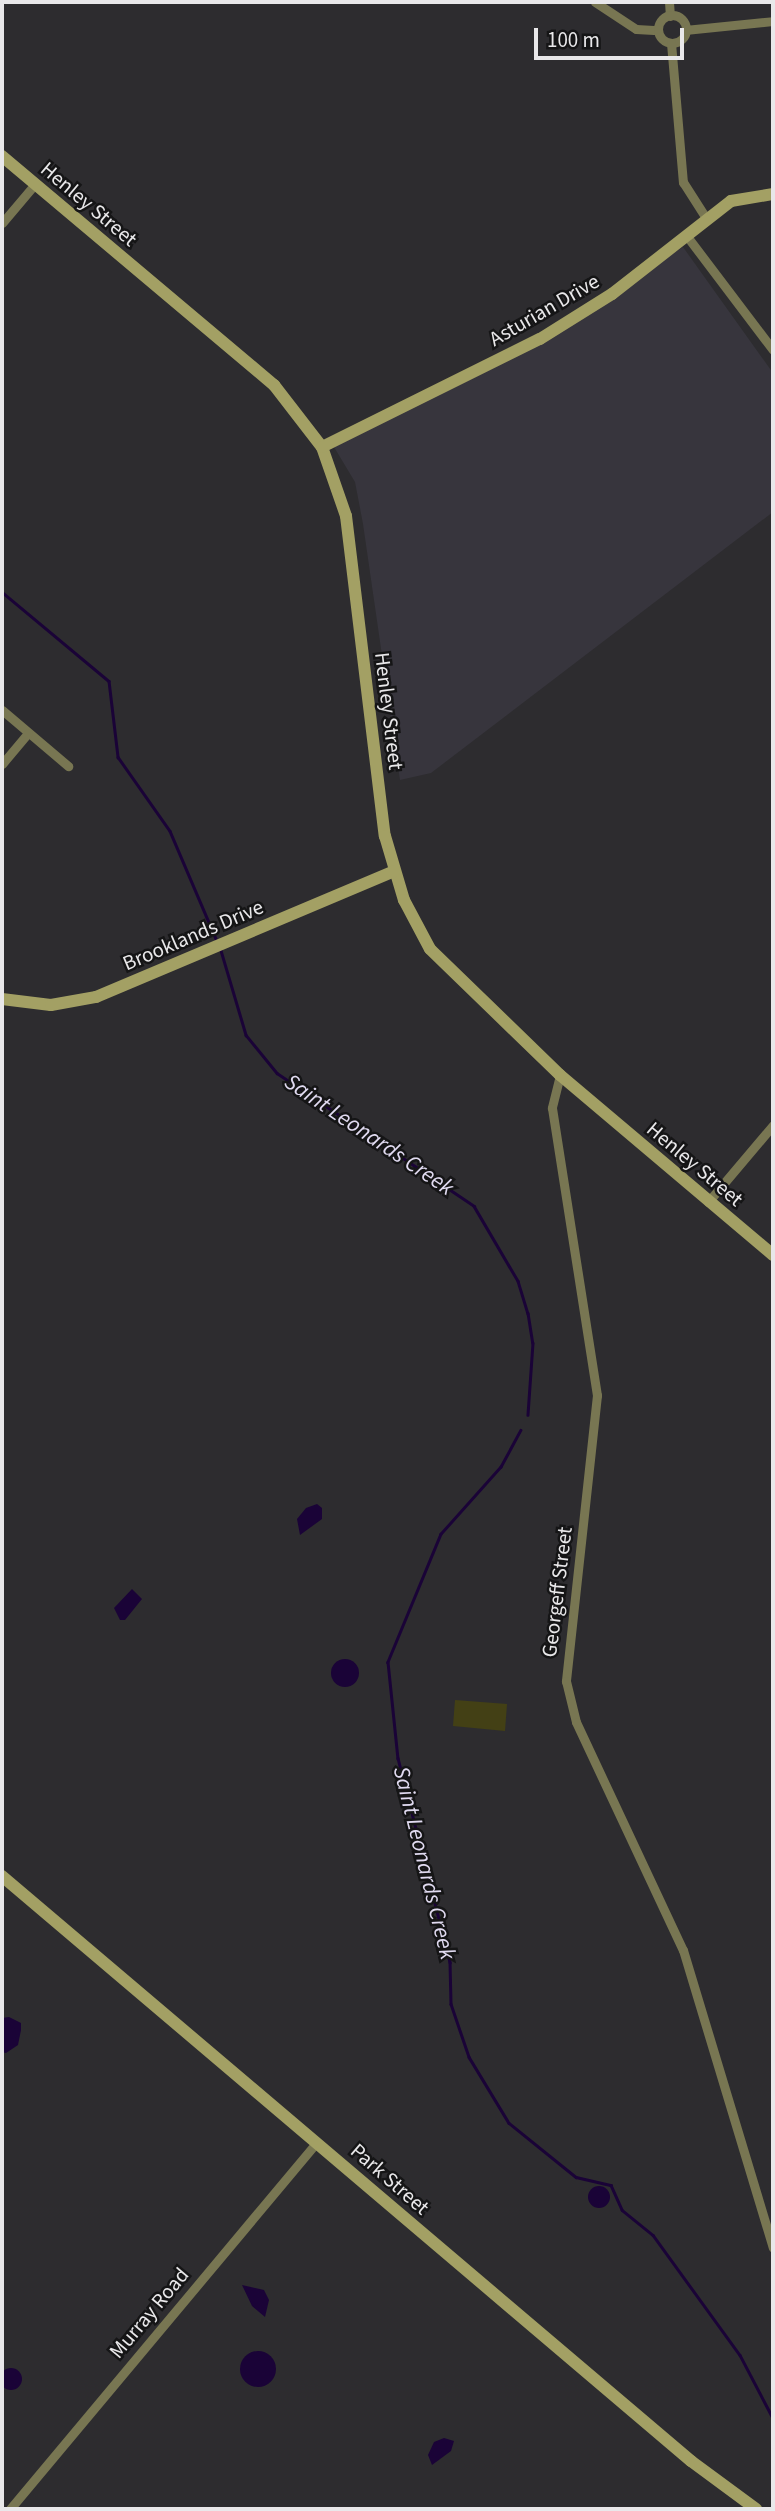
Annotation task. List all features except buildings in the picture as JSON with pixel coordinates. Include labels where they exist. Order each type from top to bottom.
[{"type":"street","points":[[595,2],[636,29],[658,30]]},
{"type":"street","points":[[658,30],[670,16],[669,2]]},
{"type":"street","points":[[670,16],[682,21],[685,30],[682,38],[671,43]]},
{"type":"street","points":[[685,30],[773,22]]},
{"type":"street","points":[[658,30],[661,37],[671,43]]},
{"type":"street","points":[[671,43],[684,183],[706,218]]},
{"type":"street","name":"Henley Street","points":[[2,156],[274,386],[323,447],[346,516],[385,836],[394,871],[429,949],[560,1075],[773,1255]]},
{"type":"street","points":[[2,223],[34,184]]},
{"type":"street","name":"Asturian Drive","points":[[323,447],[540,339],[612,294],[731,201],[773,194]]},
{"type":"street","points":[[686,235],[773,350]]},
{"type":"street","points":[[2,710],[68,766]]},
{"type":"street","points":[[2,764],[28,733]]},
{"type":"street","name":"Brooklands Drive","points":[[2,999],[51,1005],[96,997],[394,871]]},
{"type":"street","name":"Georgeff Street","points":[[560,1075],[552,1108],[597,1395],[566,1655],[567,1688],[576,1722],[683,1950],[773,2248]]},
{"type":"street","points":[[708,1202],[773,1125]]},
{"type":"street","name":"Park Street","points":[[2,1876],[691,2461],[756,2509]]},
{"type":"street","name":"Murray Road","points":[[10,2509],[317,2142]]},
{"type":"shaded area","points":[[683,247],[773,373],[773,512],[431,773],[400,780],[355,482],[331,442],[540,339]]},
{"type":"shaded area","points":[[317,1504],[322,1508],[322,1519],[300,1535],[297,1519],[306,1508]]},
{"type":"shaded area","points":[[132,1589],[142,1599],[125,1620],[120,1620],[114,1608]]},
{"type":"shaded area","points":[[345,1659],[355,1663],[359,1673],[355,1683],[345,1687],[335,1683],[331,1673],[335,1663]]},
{"type":"shaded area","points":[[455,1700],[507,1704],[505,1731],[453,1726]]},
{"type":"shaded area","points":[[9,2017],[21,2023],[21,2030],[18,2045],[6,2053],[2,2052],[2,2018]]},
{"type":"shaded area","points":[[599,2186],[607,2189],[610,2197],[607,2205],[599,2208],[591,2205],[588,2197],[591,2189]]},
{"type":"shaded area","points":[[242,2285],[264,2290],[269,2300],[265,2317],[252,2306]]},
{"type":"shaded area","points":[[258,2351],[270,2357],[276,2369],[270,2381],[258,2387],[246,2381],[240,2369],[246,2357]]},
{"type":"shaded area","points":[[11,2368],[19,2371],[22,2379],[19,2387],[11,2390],[3,2387],[0,2379],[3,2371]]},
{"type":"shaded area","points":[[444,2438],[454,2441],[451,2451],[432,2465],[428,2455],[434,2442]]},
{"type":"waterway","name":"Saint Leonards Creek","points":[[2,592],[109,681],[118,757],[170,831],[217,941]]},
{"type":"waterway","name":"Saint Leonards Creek","points":[[220,947],[246,1035],[277,1073],[474,1206],[518,1281],[528,1313],[533,1343],[528,1415]]},
{"type":"waterway","name":"Saint Leonards Creek","points":[[521,1430],[501,1467],[441,1534],[388,1662],[398,1758],[450,1962],[451,2004],[469,2057],[509,2123],[576,2177],[611,2185],[622,2210],[653,2235],[740,2355],[773,2418]]}]
